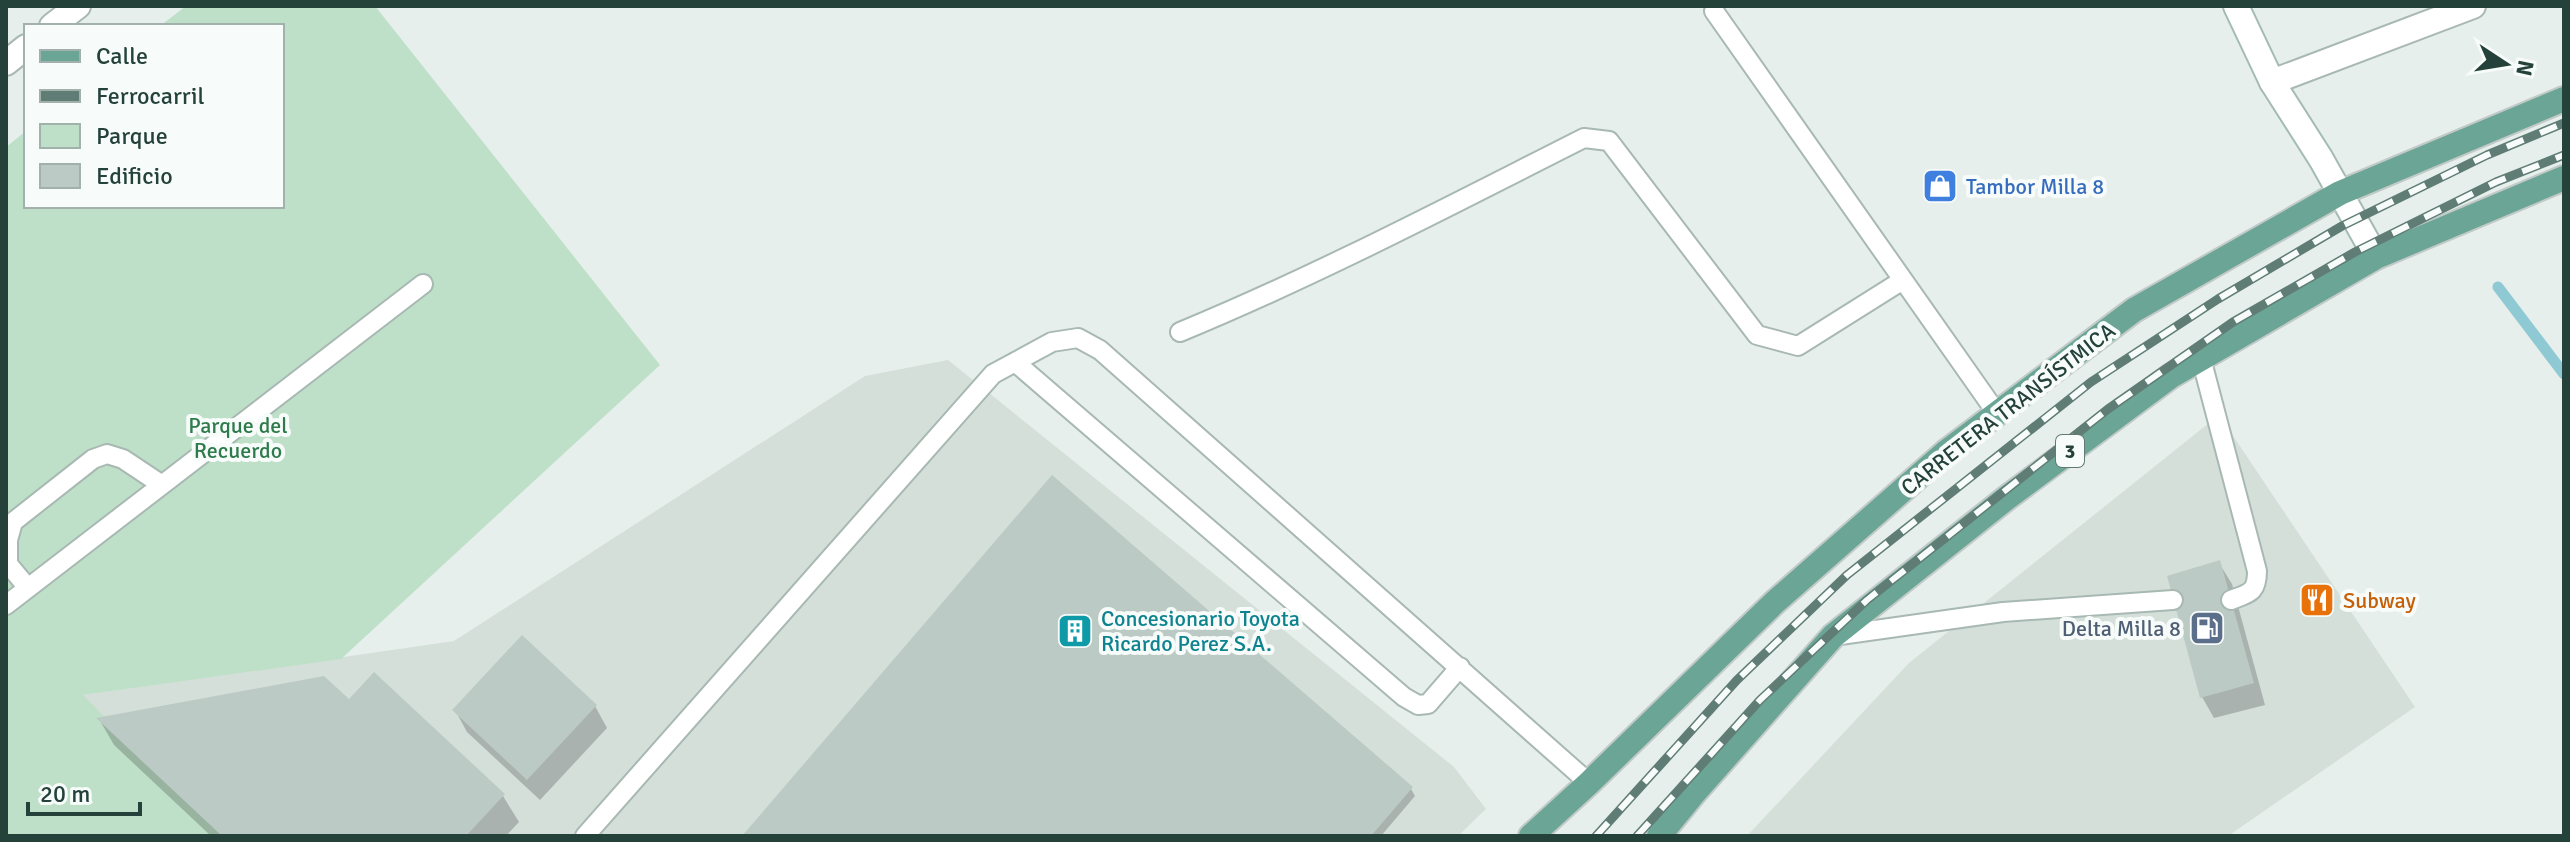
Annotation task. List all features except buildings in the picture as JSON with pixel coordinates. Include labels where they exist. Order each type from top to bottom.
[{"type":"main road","name":"CARRETERA TRANSÍSTMICA","points":[[1531,836],[1775,602],[1946,452],[2134,310],[2340,193],[2564,99]]},
{"type":"main road","name":"3","points":[[1659,836],[1833,636],[2008,497],[2171,376],[2376,257],[2564,178]]},
{"type":"street","points":[[55,24],[78,6]]},
{"type":"street","points":[[2236,6],[2272,82],[2376,257]]},
{"type":"street","points":[[2272,82],[2473,6]]},
{"type":"street","points":[[6,63],[24,49]]},
{"type":"lane","points":[[1714,11],[1998,415]]},
{"type":"lane","points":[[1180,332],[1246,305],[1584,138],[1609,141],[1757,335],[1798,346],[1903,280]]},
{"type":"lane","points":[[6,605],[423,284]]},
{"type":"lane","points":[[585,836],[993,374],[1052,342],[1078,338],[1100,350],[1589,783]]},
{"type":"lane","points":[[2201,358],[2257,571],[2257,584],[2250,593],[2231,600]]},
{"type":"lane","points":[[1015,362],[1404,697],[1418,705],[1428,704],[1460,667]]},
{"type":"lane","points":[[28,588],[8,564],[8,540],[13,522],[93,459],[107,454],[123,459],[162,485]]},
{"type":"lane","points":[[1833,636],[2003,612],[2173,600]]},
{"type":"shaded area","points":[[948,360],[1454,767],[1486,809],[1458,836],[223,836],[82,695],[454,641],[865,376]]},
{"type":"shaded area","points":[[2219,415],[2415,707],[2228,836],[1747,836],[1909,663]]},
{"type":"green space","name":"Parque del Recuerdo","points":[[186,6],[375,6],[660,365],[341,659],[83,695],[223,836],[6,836],[6,147],[24,133],[24,208],[284,208],[284,24],[163,24]]},
{"type":"waterway","points":[[2498,287],[2564,374]]},
{"type":"railway","points":[[1596,836],[1737,680],[1847,575],[2091,382],[2218,299],[2342,226],[2487,155],[2564,123]]},
{"type":"railway","points":[[1637,836],[1760,700],[1867,600],[2108,409],[2233,322],[2355,252],[2496,182],[2564,155]]},
{"type":"place","name":"Tambor Milla 8","points":[[1940,186]]},
{"type":"place","name":"Subway","points":[[2317,600]]},
{"type":"place","name":"Delta Milla 8","points":[[2207,628]]},
{"type":"place","name":"Concesionario Toyota Ricardo Perez S.A.","points":[[1075,631]]}]
